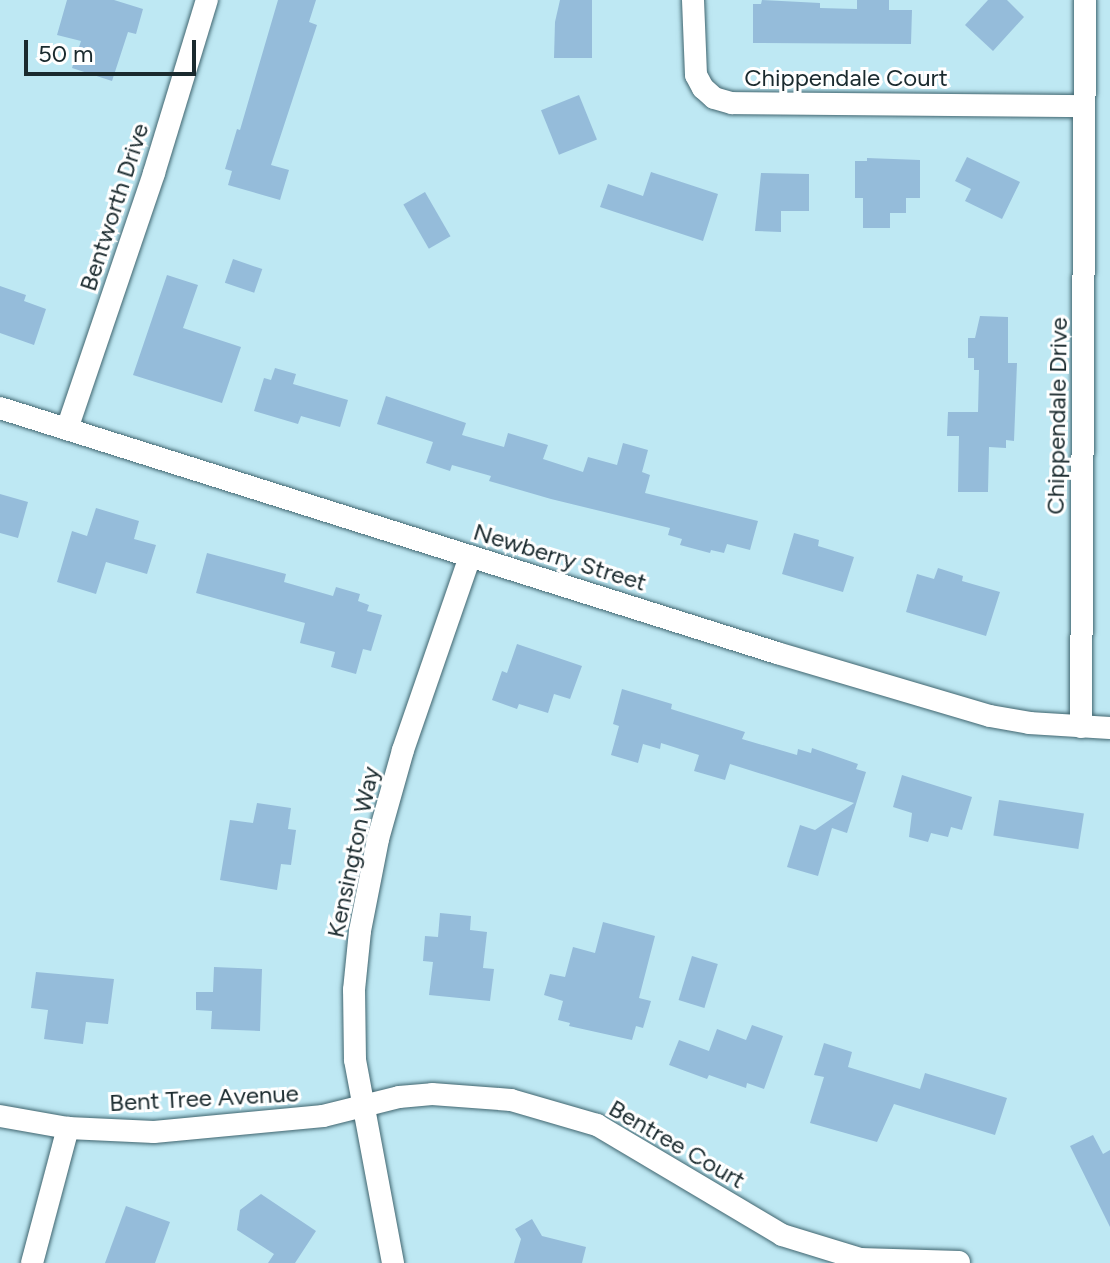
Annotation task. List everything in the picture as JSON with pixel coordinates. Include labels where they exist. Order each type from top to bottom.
[{"type":"street","name":"Bentworth Drive","points":[[67,429],[154,173],[207,0]]},
{"type":"street","name":"Chippendale Court","points":[[693,0],[696,75],[714,98],[732,103],[1084,106]]},
{"type":"street","name":"Chippendale Drive","points":[[1081,727],[1085,0]]},
{"type":"street","name":"Newberry Street","points":[[0,408],[990,716],[1110,728]]},
{"type":"street","name":"Kensington Way","points":[[393,1263],[355,1060],[353,1018],[365,900],[403,750],[470,556]]},
{"type":"street","name":"Bentree Court","points":[[364,1107],[399,1097],[432,1094],[482,1096],[540,1106],[597,1125],[626,1140],[782,1235],[860,1259],[959,1262]]},
{"type":"street","name":"Bent Tree Avenue","points":[[0,1116],[68,1128],[154,1132],[310,1118],[364,1107]]},
{"type":"street","points":[[32,1263],[68,1128]]},
{"type":"building","points":[[67,0],[114,0],[143,9],[136,34],[128,32],[112,81],[72,68],[81,41],[57,35]]},
{"type":"building","points":[[278,0],[316,0],[309,22],[317,25],[271,165],[289,170],[280,200],[228,185],[232,171],[225,169],[237,129],[240,130]]},
{"type":"building","points":[[560,0],[592,0],[592,58],[554,58],[555,22]]},
{"type":"building","points":[[762,0],[820,3],[820,8],[857,9],[857,0],[889,0],[889,10],[912,10],[911,44],[753,43],[753,4],[761,4]]},
{"type":"building","points":[[988,0],[1007,0],[1024,17],[993,51],[965,25]]},
{"type":"building","points":[[579,95],[597,140],[559,155],[541,110]]},
{"type":"building","points":[[967,157],[1020,182],[1002,219],[965,201],[971,189],[955,181]]},
{"type":"building","points":[[867,158],[920,160],[920,198],[906,198],[906,213],[890,213],[890,228],[863,228],[863,198],[855,198],[855,161],[867,161]]},
{"type":"building","points":[[651,172],[718,194],[703,241],[600,207],[608,184],[643,196]]},
{"type":"building","points":[[761,173],[809,174],[809,211],[781,211],[781,232],[755,231]]},
{"type":"building","points":[[425,192],[450,236],[429,249],[403,204]]},
{"type":"building","points":[[233,259],[262,269],[254,293],[225,283]]},
{"type":"building","points":[[167,275],[198,285],[183,328],[241,347],[222,403],[133,375]]},
{"type":"building","points":[[0,286],[26,295],[24,301],[46,309],[34,345],[0,333]]},
{"type":"building","points":[[980,316],[1008,317],[1008,363],[1017,363],[1014,441],[1006,440],[1006,448],[989,447],[988,492],[958,492],[959,436],[947,436],[948,412],[978,412],[979,370],[974,370],[974,358],[968,358],[968,338],[975,338]]},
{"type":"building","points":[[275,368],[296,374],[293,384],[348,400],[340,427],[301,416],[298,424],[254,411],[264,378],[271,380]]},
{"type":"building","points":[[386,396],[466,423],[462,435],[504,447],[508,433],[548,445],[543,459],[583,472],[588,457],[617,465],[623,443],[648,450],[642,472],[650,475],[645,493],[758,521],[750,550],[727,544],[724,553],[711,550],[710,553],[680,545],[682,539],[668,535],[670,528],[551,499],[489,481],[491,476],[452,465],[450,471],[426,463],[433,442],[377,424]]},
{"type":"building","points":[[0,494],[28,502],[18,538],[0,533]]},
{"type":"building","points":[[96,508],[139,521],[134,539],[156,545],[147,574],[106,562],[96,594],[57,582],[72,531],[87,536]]},
{"type":"building","points":[[794,533],[819,540],[818,546],[854,557],[843,592],[782,574]]},
{"type":"building","points":[[207,553],[286,574],[284,582],[333,596],[336,587],[360,594],[358,601],[369,605],[367,611],[382,615],[371,651],[363,649],[356,674],[331,667],[335,652],[300,643],[305,623],[196,593]]},
{"type":"building","points":[[938,568],[963,576],[962,581],[1000,592],[986,636],[906,612],[917,574],[934,579]]},
{"type":"building","points":[[517,644],[582,666],[570,699],[554,694],[548,713],[519,704],[517,709],[492,700],[502,671],[507,673]]},
{"type":"building","points":[[622,689],[672,704],[671,709],[745,732],[742,739],[797,755],[798,749],[811,753],[812,748],[858,764],[856,769],[866,772],[847,833],[832,828],[818,876],[787,867],[800,825],[815,830],[854,803],[730,764],[725,780],[694,771],[699,755],[661,743],[660,749],[643,744],[638,763],[611,755],[619,726],[613,724]]},
{"type":"building","points":[[902,775],[972,797],[962,830],[951,827],[948,837],[931,833],[928,842],[909,837],[912,813],[893,807]]},
{"type":"building","points":[[999,800],[1084,813],[1078,849],[993,836]]},
{"type":"building","points":[[257,803],[291,808],[288,829],[296,830],[291,865],[281,864],[277,890],[220,880],[230,820],[253,823]]},
{"type":"building","points":[[440,913],[471,916],[470,930],[487,932],[483,968],[494,969],[490,1001],[429,995],[433,962],[423,961],[425,936],[438,937]]},
{"type":"building","points":[[603,922],[655,936],[639,998],[651,1001],[643,1028],[636,1026],[632,1040],[569,1026],[570,1023],[558,1020],[563,1001],[544,995],[550,974],[565,977],[573,947],[595,953]]},
{"type":"building","points":[[692,956],[718,964],[704,1008],[679,1000]]},
{"type":"building","points":[[214,967],[262,969],[260,1031],[211,1029],[212,1011],[196,1010],[196,992],[213,992]]},
{"type":"building","points":[[36,972],[114,979],[108,1024],[86,1022],[83,1044],[44,1039],[48,1010],[31,1008]]},
{"type":"building","points":[[752,1025],[783,1036],[764,1089],[747,1083],[746,1088],[709,1075],[707,1079],[669,1065],[679,1040],[709,1051],[717,1029],[746,1040]]},
{"type":"building","points":[[824,1043],[852,1052],[848,1067],[920,1089],[925,1073],[1007,1098],[995,1135],[894,1104],[877,1142],[810,1123],[824,1077],[814,1075]]},
{"type":"building","points":[[1093,1135],[1103,1154],[1110,1150],[1110,1227],[1070,1146]]},
{"type":"building","points":[[261,1194],[316,1231],[295,1263],[268,1263],[274,1254],[237,1230],[240,1210]]},
{"type":"building","points":[[126,1206],[170,1222],[155,1263],[105,1263]]},
{"type":"building","points":[[532,1219],[542,1236],[586,1247],[582,1263],[514,1263],[521,1239],[515,1229]]}]
